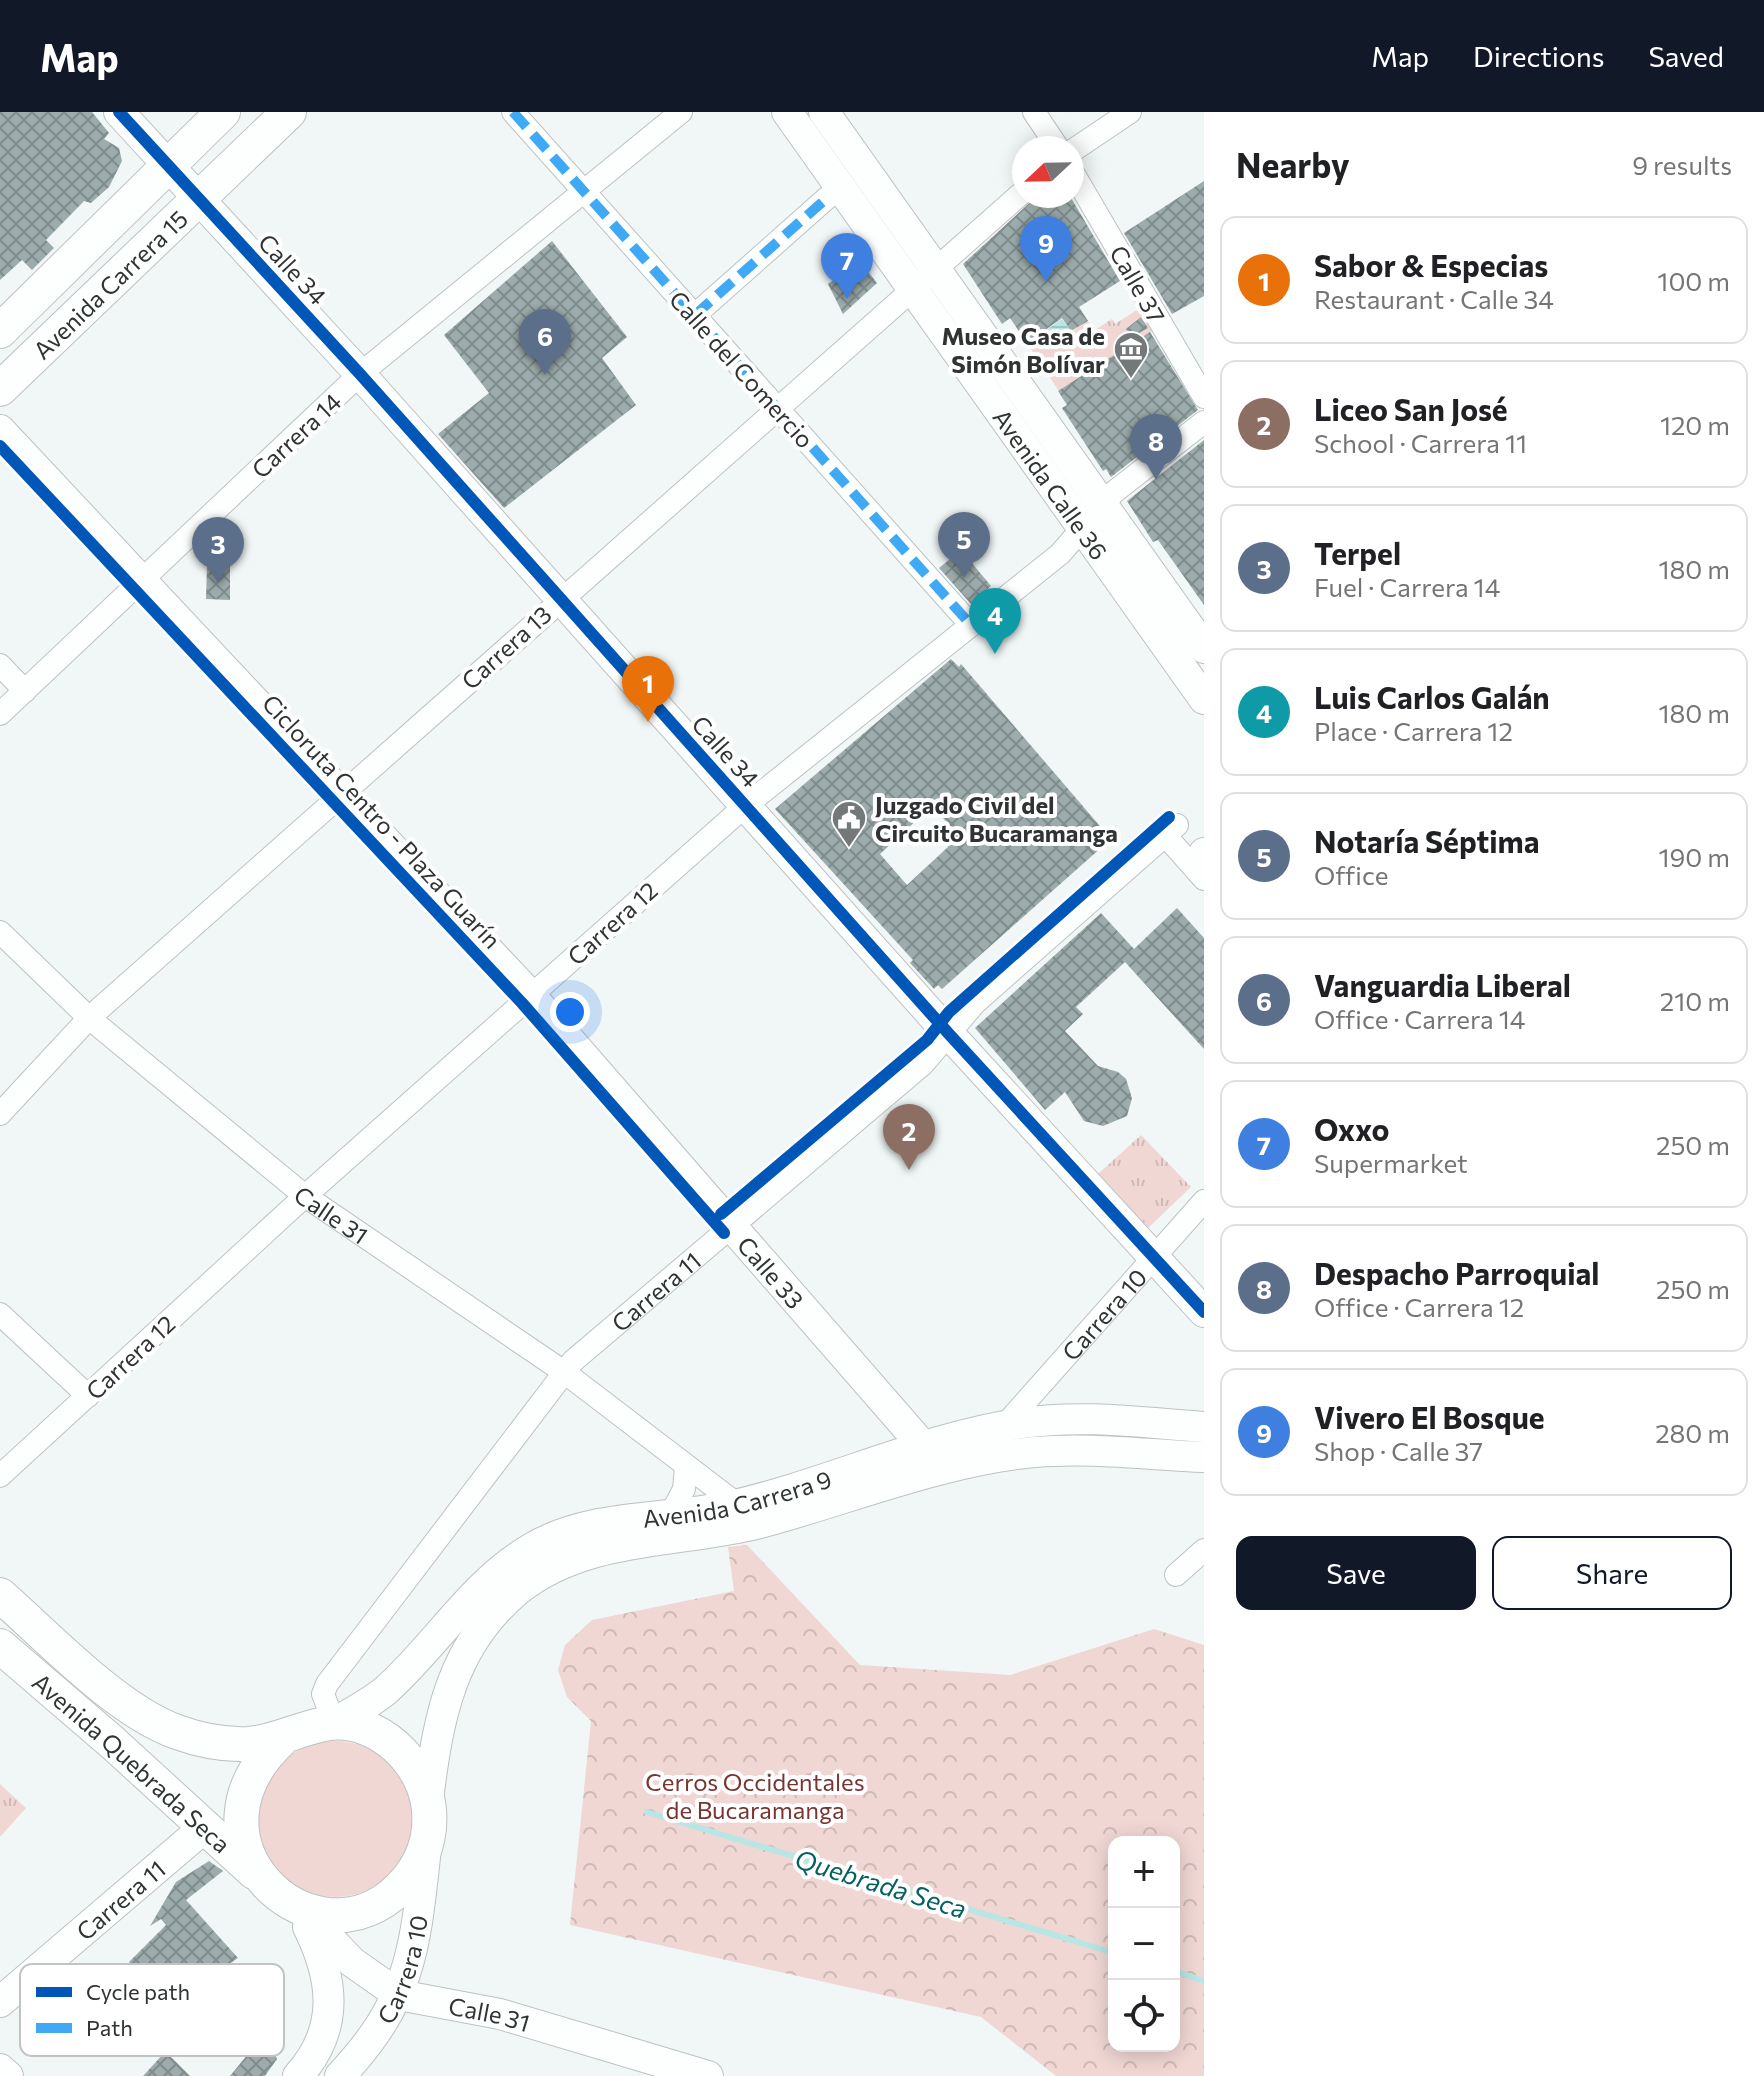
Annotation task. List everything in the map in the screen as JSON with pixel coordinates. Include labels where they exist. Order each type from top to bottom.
[{"type":"main road","name":"Avenida Carrera 15","points":[[0,331],[223,112]]},
{"type":"main road","name":"Avenida Carrera 15","points":[[0,389],[289,112]]},
{"type":"main road","name":"Avenida Quebrada Seca","points":[[0,1595],[113,1694],[157,1723],[221,1743],[282,1739]]},
{"type":"main road","name":"Avenida Quebrada Seca","points":[[0,1646],[262,1880]]},
{"type":"main road","points":[[334,1723],[374,1731],[399,1748],[418,1771],[428,1800],[430,1823],[427,1847],[406,1883],[369,1908],[347,1914],[325,1914],[299,1907],[262,1880],[243,1842],[240,1813],[246,1784],[261,1759],[282,1739],[307,1727],[334,1723]]},
{"type":"street","name":"Calle 34","points":[[119,112],[360,374],[949,1034],[1204,1312]]},
{"type":"street","name":"Calle del Comercio","points":[[513,112],[971,625]]},
{"type":"street","name":"Carrera 14","points":[[0,714],[360,374],[681,112]]},
{"type":"street","name":"Avenida Calle 36","points":[[787,112],[925,278],[1103,505],[1204,648]]},
{"type":"street","name":"Avenida Calle 36","points":[[824,112],[1084,529],[1204,699]]},
{"type":"street","points":[[1034,112],[1050,136]]},
{"type":"street","points":[[1084,143],[1130,112]]},
{"type":"street","name":"Calle 37","points":[[1084,192],[1204,397]]},
{"type":"street","points":[[695,315],[828,197]]},
{"type":"street","name":"Carrera 13","points":[[0,1114],[89,1018],[1012,202]]},
{"type":"street","name":"Carrera 12","points":[[0,1476],[305,1196],[745,806],[1060,554],[1133,476],[1204,422]]},
{"type":"street","name":"Calle 33","points":[[0,430],[531,996],[923,1446]]},
{"type":"street","points":[[0,665],[25,691]]},
{"type":"street","name":"Carrera 11","points":[[334,1723],[323,1694],[327,1684],[564,1372],[923,1064],[975,1003],[1171,830],[1204,879]]},
{"type":"street","points":[[1204,853],[1204,871]]},
{"type":"street","name":"Calle 31","points":[[0,932],[89,1018],[305,1196],[564,1372],[749,1514]]},
{"type":"street","name":"Carrera 10","points":[[1004,1426],[1204,1201]]},
{"type":"street","points":[[0,1314],[88,1396]]},
{"type":"street","name":"Avenida Carrera 9","points":[[334,1723],[382,1693],[469,1599],[535,1546],[603,1524],[670,1516],[749,1514],[923,1446],[1004,1426],[1077,1420],[1204,1427]]},
{"type":"street","name":"Avenida Carrera 9","points":[[428,1800],[442,1706],[451,1678],[476,1634],[519,1590],[551,1569],[589,1553],[1011,1455],[1067,1452],[1204,1457]]},
{"type":"street","points":[[670,1516],[684,1489],[686,1467]]},
{"type":"street","points":[[1176,1575],[1204,1550]]},
{"type":"street","name":"Carrera 11","points":[[45,1964],[205,1827]]},
{"type":"street","name":"Carrera 10","points":[[340,2076],[379,2030],[399,1995],[411,1958],[427,1847]]},
{"type":"street","points":[[298,2076],[322,2039],[331,2004],[323,1958],[299,1907]]},
{"type":"street","name":"Calle 31","points":[[299,1907],[352,1962],[399,1995],[500,2014],[708,2076]]},
{"type":"street","name":"Carrera 11","points":[[0,2002],[20,1985]]},
{"type":"street","points":[[0,2069],[8,2076]]},
{"type":"green space","points":[[1140,308],[1153,331],[1100,364],[1096,358],[1089,361],[1093,368],[1059,391],[1027,343],[1038,336],[1046,348],[1088,321],[1095,330],[1112,319],[1115,324]]},
{"type":"green space","points":[[1141,1135],[1191,1187],[1148,1228],[1098,1174]]},
{"type":"green space","name":"Cerros Occidentales de Bucaramanga","points":[[747,1545],[860,1665],[1010,1675],[1154,1629],[1204,1645],[1204,2076],[1056,2076],[981,2017],[570,1925],[591,1721],[567,1697],[558,1670],[565,1645],[592,1620],[734,1591],[728,1547]]},
{"type":"green space","points":[[335,1741],[365,1747],[390,1764],[407,1789],[413,1819],[407,1849],[390,1874],[365,1891],[335,1897],[305,1891],[280,1874],[263,1849],[257,1819],[263,1789],[280,1764],[305,1747]]},
{"type":"green space","points":[[0,1784],[26,1808],[0,1837]]},
{"type":"water","points":[[1062,319],[1071,331],[1046,348],[1038,336]]},
{"type":"building","points":[[0,112],[92,112],[109,133],[104,139],[119,148],[122,161],[109,187],[91,203],[84,201],[46,240],[54,248],[32,270],[22,260],[0,280]]},
{"type":"building","points":[[1204,181],[1204,296],[1172,314],[1124,233]]},
{"type":"building","points":[[1024,208],[1077,208],[1120,281],[1079,307],[1088,321],[1071,331],[1062,318],[1027,343],[1010,318],[1002,324],[963,264]]},
{"type":"building","points":[[552,241],[627,337],[602,358],[636,405],[504,508],[438,434],[489,393],[444,335]]},
{"type":"building","points":[[860,261],[877,283],[843,314],[828,284]]},
{"type":"building","points":[[1141,317],[1148,328],[1132,337],[1126,329]]},
{"type":"building","name":"Museo Casa de Simón Bolívar","points":[[1150,332],[1198,410],[1111,477],[1106,469],[1103,471],[1062,408],[1067,405],[1058,391]]},
{"type":"building","points":[[1204,440],[1204,605],[1158,540],[1153,542],[1127,501]]},
{"type":"building","points":[[961,550],[991,586],[971,604],[939,568]]},
{"type":"building","points":[[207,565],[230,566],[230,600],[206,599]]},
{"type":"building","points":[[951,659],[959,667],[961,664],[1111,839],[942,989],[938,985],[934,989],[910,963],[913,960],[775,809]],"holes":[[[932,806],[954,830],[945,841],[948,847],[907,885],[880,854]]]},
{"type":"building","points":[[1177,908],[1204,938],[1204,1049],[1125,962],[1076,1007],[1083,1014],[1065,1031],[1098,1066],[1118,1072],[1126,1079],[1132,1098],[1127,1116],[1103,1126],[1084,1121],[1065,1092],[1045,1110],[975,1028],[1101,913],[1134,949]]},
{"type":"building","points":[[209,1861],[223,1871],[186,1900],[238,1958],[229,1964],[129,1962],[166,1925],[161,1919],[150,1926],[176,1882]]},
{"type":"building","points":[[161,2056],[170,2056],[190,2076],[143,2076]]},
{"type":"building","points":[[246,2056],[276,2056],[277,2059],[265,2076],[230,2076]]},
{"type":"waterway","name":"Quebrada Seca","points":[[647,1812],[1108,1951]]},
{"type":"waterway","name":"Quebrada Seca","points":[[1180,1973],[1204,1981]]},
{"type":"marked path","points":[[513,112],[971,625]]},
{"type":"marked path","points":[[695,315],[828,197]]},
{"type":"cycle path","points":[[119,112],[360,374],[949,1034],[1204,1312]]},
{"type":"cycle path","name":"Cicloruta Centro - Plaza Guarín","points":[[0,446],[522,1003],[724,1233]]},
{"type":"cycle path","points":[[721,1214],[927,1040],[949,1012],[1169,817]]},
{"type":"place","name":"Vivero El Bosque","points":[[1046,282]]},
{"type":"place","name":"Oxxo","points":[[847,299]]},
{"type":"place","name":"Vanguardia Liberal","points":[[545,375]]},
{"type":"place","name":"Museo Casa de Simón Bolívar","points":[[1131,380]]},
{"type":"place","name":"Despacho Parroquial","points":[[1156,480]]},
{"type":"place","name":"Notaría Séptima","points":[[964,578]]},
{"type":"place","name":"Terpel","points":[[218,583]]},
{"type":"place","name":"Luis Carlos Galán","points":[[995,654]]},
{"type":"place","name":"Sabor & Especias","points":[[648,722]]},
{"type":"place","name":"Juzgado Civil del Circuito Bucaramanga","points":[[849,849]]},
{"type":"place","name":"Liceo San José","points":[[909,1170]]}]
